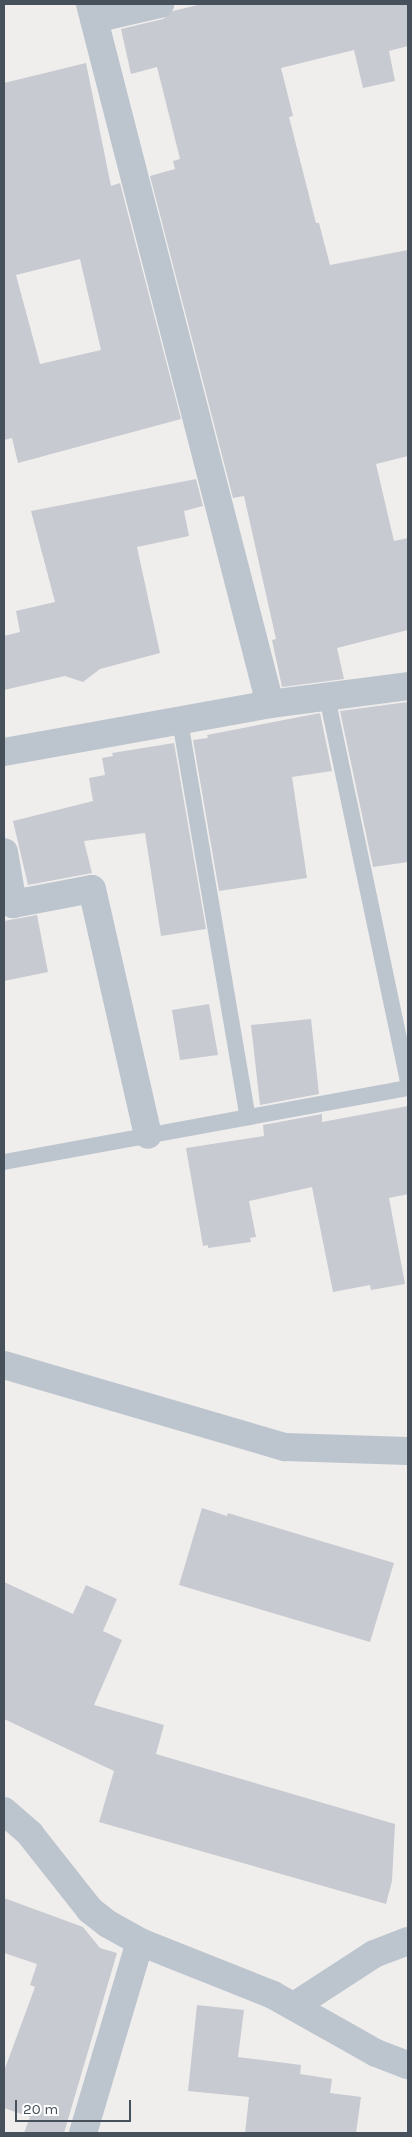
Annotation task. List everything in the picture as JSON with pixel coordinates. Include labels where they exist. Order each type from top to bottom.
[{"type":"street","points":[[160,4],[92,11],[270,704]]},
{"type":"street","points":[[4,752],[270,704],[408,686]]},
{"type":"street","points":[[4,852],[13,904],[92,889],[148,1135]]},
{"type":"street","points":[[4,1366],[285,1447],[408,1451]]},
{"type":"street","points":[[4,1811],[30,1834],[90,1910],[140,1942],[274,1995],[376,2053],[408,2065]]},
{"type":"street","points":[[294,2006],[374,1954],[408,1941]]},
{"type":"street","points":[[83,2133],[140,1942]]},
{"type":"lane","points":[[327,697],[408,1082]]},
{"type":"lane","points":[[180,721],[248,1117]]},
{"type":"lane","points":[[4,1162],[408,1088]]},
{"type":"building","points":[[202,4],[408,4],[408,46],[389,51],[395,81],[363,88],[354,50],[281,68],[293,116],[289,117],[316,223],[319,223],[330,265],[408,250],[408,456],[376,464],[394,541],[408,538],[408,630],[337,648],[344,679],[282,687],[272,640],[276,639],[244,496],[233,498],[150,176],[175,169],[173,161],[180,159],[157,67],[131,74],[121,29],[163,19],[173,11]]},
{"type":"building","points":[[86,63],[111,186],[120,183],[181,419],[18,463],[12,438],[4,440],[4,83]],"holes":[[[80,259],[101,350],[40,364],[16,275]]]},
{"type":"building","points":[[196,479],[203,506],[184,511],[189,536],[137,547],[160,653],[100,669],[83,682],[65,676],[4,690],[4,636],[20,632],[16,611],[55,602],[31,511]]},
{"type":"building","points":[[408,702],[408,862],[373,867],[340,711]]},
{"type":"building","points":[[320,713],[332,771],[292,777],[307,878],[219,891],[193,740],[208,738],[207,735]]},
{"type":"building","points":[[174,743],[206,929],[161,936],[145,833],[84,841],[92,873],[28,885],[13,821],[93,801],[89,778],[105,775],[102,758],[113,756],[112,753]]},
{"type":"building","points":[[37,915],[48,972],[4,981],[4,921]]},
{"type":"building","points":[[209,1004],[218,1055],[180,1060],[172,1010]]},
{"type":"building","points":[[311,1019],[319,1094],[260,1105],[251,1025]]},
{"type":"building","points":[[408,1106],[408,1194],[389,1198],[405,1284],[371,1290],[370,1285],[333,1292],[312,1187],[249,1201],[256,1237],[250,1238],[251,1242],[208,1248],[208,1245],[203,1246],[186,1148],[264,1136],[263,1125],[322,1114],[322,1122]]},
{"type":"building","points":[[202,1508],[227,1516],[228,1513],[394,1563],[370,1642],[179,1585]]},
{"type":"building","points":[[4,1582],[73,1614],[86,1585],[117,1599],[103,1631],[122,1640],[94,1705],[164,1725],[156,1754],[395,1824],[392,1881],[386,1904],[99,1822],[114,1771],[4,1719]]},
{"type":"building","points":[[4,1898],[83,1927],[100,1948],[117,1953],[64,2133],[24,2133],[30,2117],[4,2108],[4,2071],[35,1987],[30,1985],[37,1964],[4,1953]]},
{"type":"building","points":[[197,2005],[244,2010],[238,2057],[301,2065],[300,2074],[332,2079],[330,2093],[361,2097],[356,2133],[245,2133],[249,2097],[188,2091]]}]
